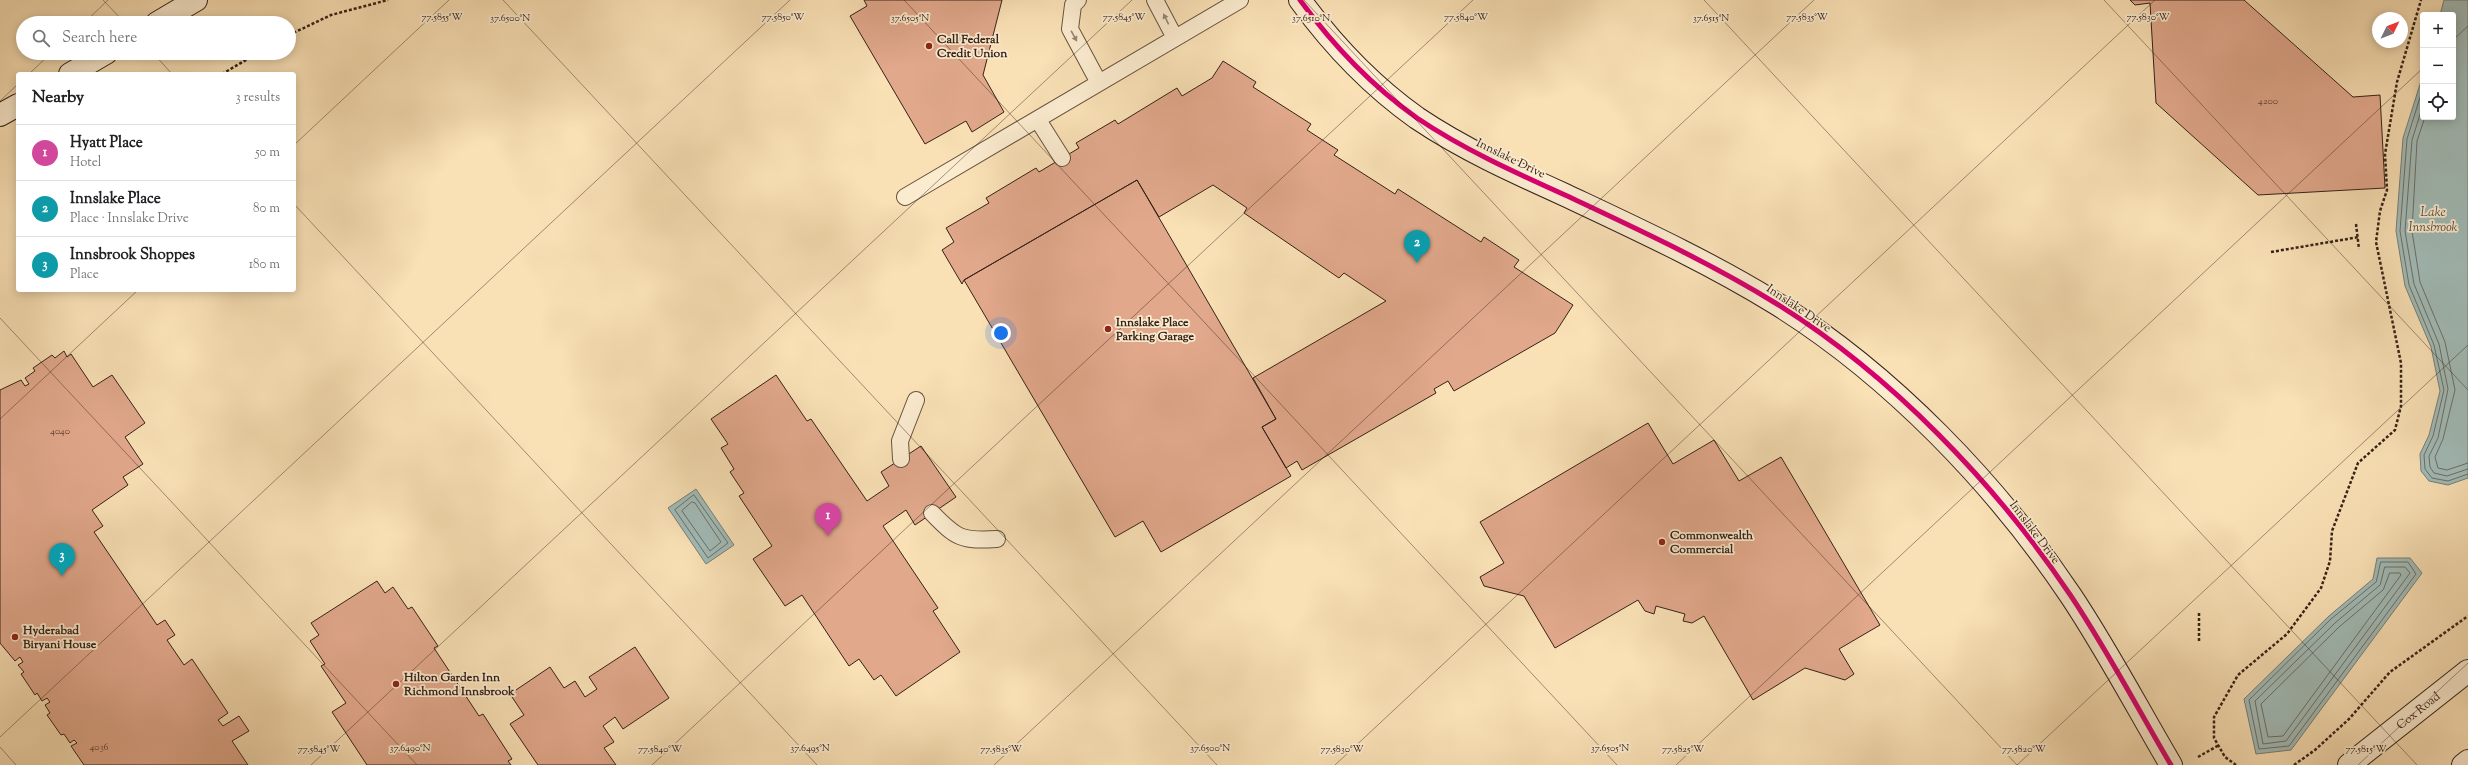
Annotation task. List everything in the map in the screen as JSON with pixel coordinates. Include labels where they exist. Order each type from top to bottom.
[{"type":"street","points":[[169,16],[196,0]]},
{"type":"street","name":"Innslake Drive","points":[[1300,0],[1316,23],[1357,68],[1416,117],[1480,156],[1696,257],[1772,301],[1834,344],[1908,405],[1973,470],[2025,531],[2071,596],[2171,765]]},
{"type":"street","points":[[73,72],[94,60]]},
{"type":"street","points":[[0,115],[16,106]]},
{"type":"street","name":"Cox Road","points":[[2350,765],[2468,671]]},
{"type":"street","points":[[2463,765],[2468,761]]},
{"type":"lane","points":[[1078,0],[1073,5],[1070,29],[1099,83]]},
{"type":"lane","points":[[1156,0],[1175,38]]},
{"type":"lane","points":[[905,197],[1240,0]]},
{"type":"lane","points":[[1038,120],[1062,158]]},
{"type":"lane","points":[[901,459],[900,441],[916,400]]},
{"type":"lane","points":[[932,513],[951,533],[970,540],[997,539]]},
{"type":"path","points":[[296,32],[331,15],[388,0]]},
{"type":"path","points":[[2236,765],[2225,757],[2214,738],[2214,717],[2238,675],[2287,634],[2321,588],[2330,561],[2332,531],[2358,463],[2395,430],[2400,406],[2401,363],[2376,242],[2380,211],[2387,190],[2385,154],[2397,82],[2421,0]]},
{"type":"path","points":[[225,72],[246,60]]},
{"type":"path","points":[[2356,224],[2359,237],[2359,249]]},
{"type":"path","points":[[2272,252],[2359,237]]},
{"type":"path","points":[[2199,612],[2199,642]]},
{"type":"path","points":[[2294,765],[2315,750],[2348,719],[2390,672],[2468,616]]},
{"type":"water","name":"Lake Innsbrook","points":[[2444,0],[2468,0],[2468,478],[2448,485],[2429,481],[2421,471],[2420,454],[2429,435],[2440,391],[2431,347],[2405,286],[2396,231],[2403,138],[2420,84],[2420,120],[2456,120],[2456,12],[2441,12]]},
{"type":"water","points":[[696,489],[734,545],[706,564],[668,508]]},
{"type":"water","points":[[2377,558],[2410,558],[2422,573],[2291,750],[2256,754],[2244,699],[2329,616],[2373,579]]},
{"type":"building","name":"Call Federal Credit Union","points":[[864,0],[1002,0],[983,75],[1004,112],[972,132],[966,121],[925,144],[850,16],[867,6]]},
{"type":"building","points":[[2130,0],[2244,0],[2353,97],[2380,95],[2385,188],[2258,195],[2156,103],[2150,3],[2135,5]]},
{"type":"building","points":[[1223,61],[1256,82],[1253,87],[1311,124],[1307,130],[1338,150],[1334,155],[1395,194],[1398,189],[1481,242],[1484,237],[1519,260],[1514,267],[1573,305],[1555,333],[1454,391],[1448,381],[1434,389],[1436,393],[1302,470],[1297,461],[1286,468],[1262,427],[1276,419],[1253,378],[1386,301],[1344,273],[1339,278],[1244,213],[1247,208],[1213,185],[1159,217],[1137,180],[964,280],[962,284],[942,250],[954,242],[946,228],[989,203],[986,198],[1036,168],[1039,172],[1079,148],[1076,143],[1115,120],[1118,124],[1177,88],[1182,96],[1212,78]]},
{"type":"building","name":"Innslake Place Parking Garage","points":[[1137,180],[1276,419],[1262,427],[1291,476],[1161,552],[1143,521],[1115,537],[964,280]]},
{"type":"building","points":[[64,351],[67,357],[71,354],[93,387],[112,375],[145,423],[125,437],[143,464],[123,477],[128,485],[92,510],[103,526],[94,532],[157,625],[165,620],[175,635],[167,640],[184,665],[192,659],[228,713],[218,720],[223,726],[239,716],[249,731],[232,741],[248,765],[84,765],[71,746],[77,743],[74,740],[70,743],[64,734],[61,735],[47,715],[50,713],[45,705],[50,702],[47,698],[42,701],[37,693],[35,695],[21,674],[24,672],[18,665],[23,662],[20,657],[15,661],[0,643],[0,390],[21,380],[25,386],[29,384],[25,378],[35,371],[33,368],[52,355],[55,358]]},
{"type":"building","points":[[776,375],[807,421],[811,419],[867,501],[889,486],[881,472],[921,446],[956,497],[915,525],[906,510],[883,526],[938,608],[933,611],[960,652],[896,696],[881,675],[874,680],[859,659],[849,666],[802,595],[785,606],[753,559],[772,546],[739,496],[744,493],[730,472],[734,469],[721,448],[728,444],[711,419]]},
{"type":"building","name":"Commonwealth Commercial","points":[[1648,423],[1673,464],[1714,440],[1739,481],[1781,457],[1880,625],[1839,649],[1854,674],[1845,680],[1805,668],[1753,700],[1704,616],[1692,623],[1683,621],[1685,614],[1656,606],[1654,614],[1645,611],[1638,600],[1555,648],[1524,596],[1484,586],[1480,577],[1504,563],[1480,522]]},
{"type":"building","name":"Hilton Garden Inn Richmond Innsbrook","points":[[377,581],[385,593],[393,587],[408,609],[412,607],[438,646],[434,648],[479,716],[483,714],[512,759],[508,761],[511,765],[367,765],[332,712],[346,703],[321,666],[325,664],[310,641],[319,635],[311,623]]},
{"type":"building","points":[[635,647],[669,698],[623,729],[615,717],[603,726],[614,742],[604,748],[616,765],[538,765],[510,724],[524,715],[510,694],[550,667],[564,688],[575,681],[585,697],[597,689],[589,677]]},
{"type":"cycle path","points":[[1300,0],[1325,32],[1354,64],[1400,106],[1417,118],[1452,140],[1489,160],[1672,246],[1777,304],[1819,332],[1900,398],[1939,435],[1975,473],[2042,554],[2097,637],[2171,765]]},
{"type":"place","name":"Call Federal Credit Union","points":[[929,46]]},
{"type":"place","name":"Innslake Place","points":[[1417,263]]},
{"type":"place","name":"Innslake Place Parking Garage","points":[[1108,329]]},
{"type":"place","name":"Hyatt Place","points":[[828,536]]},
{"type":"place","name":"Commonwealth Commercial","points":[[1662,542]]},
{"type":"place","name":"Innsbrook Shoppes","points":[[62,576]]},
{"type":"place","name":"Hyderabad Biryani House","points":[[15,637]]},
{"type":"place","name":"Hilton Garden Inn Richmond Innsbrook","points":[[396,684]]}]
